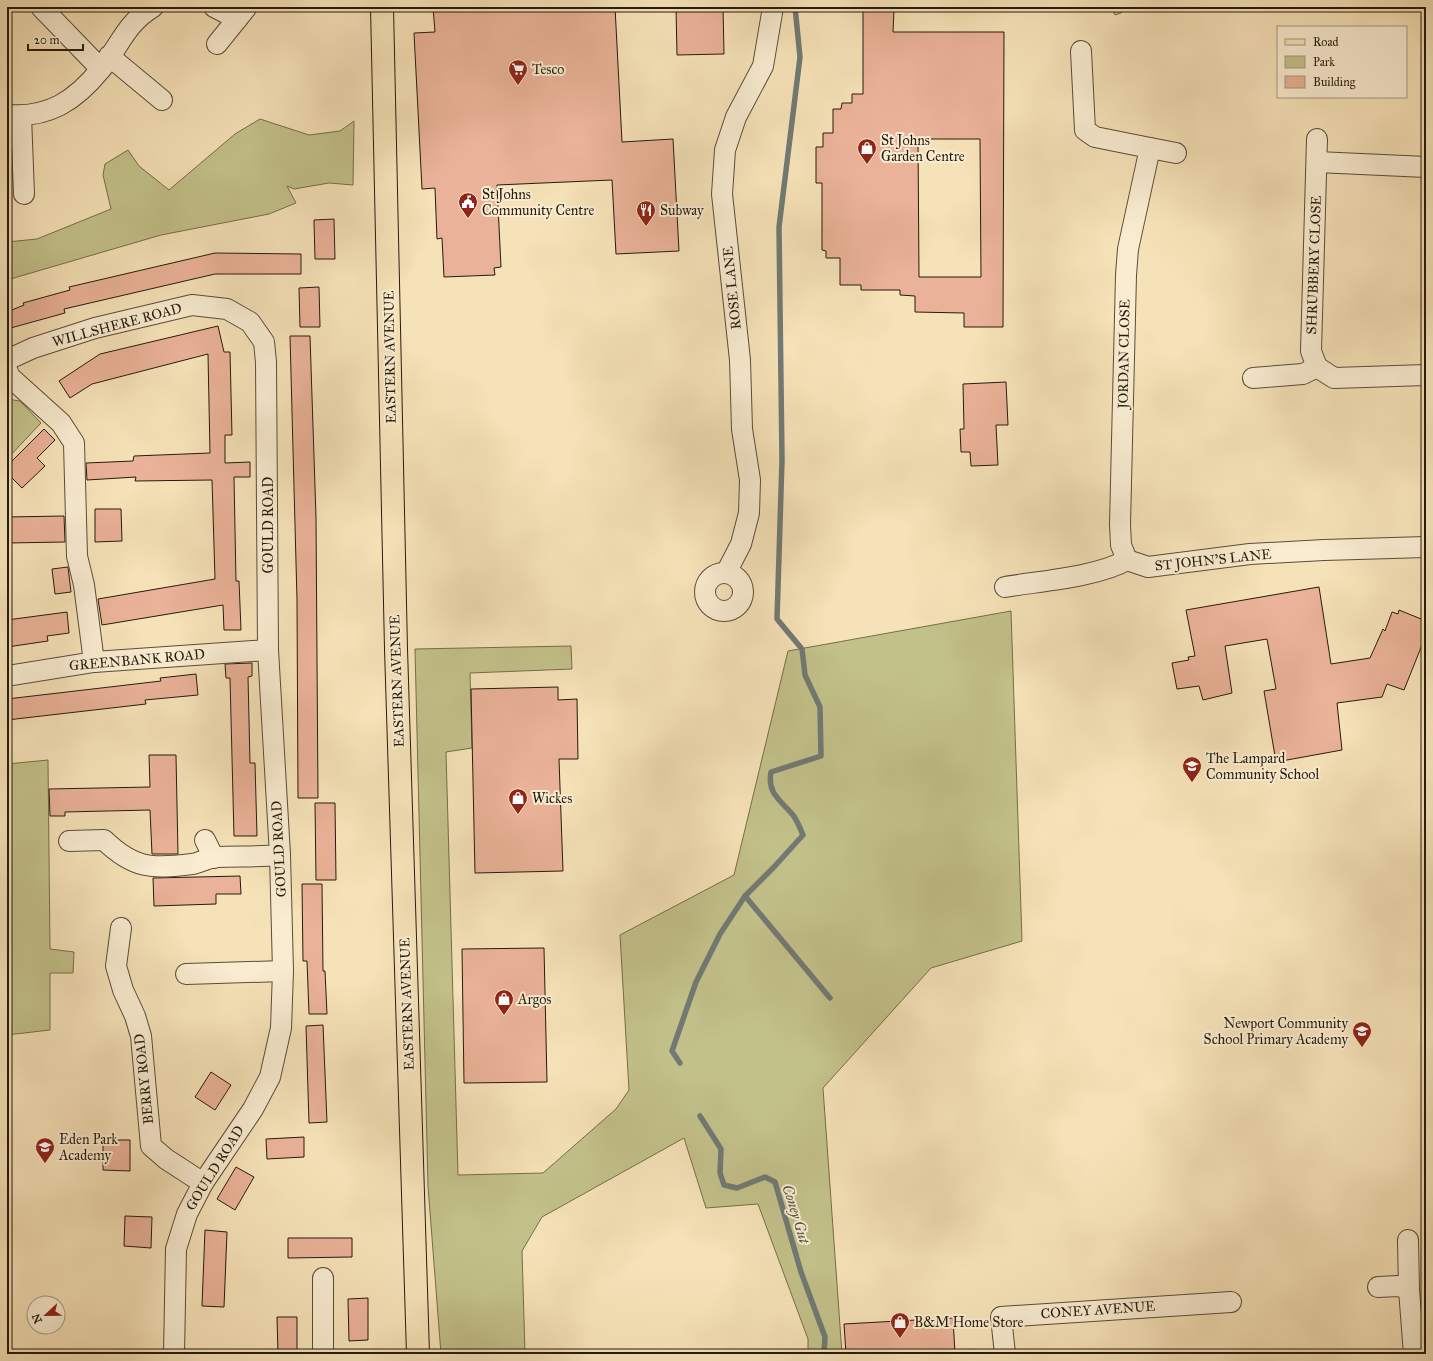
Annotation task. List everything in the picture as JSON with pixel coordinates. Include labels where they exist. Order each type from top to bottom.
[{"type":"main road","name":"EASTERN AVENUE","points":[[382,7],[396,649],[418,1354]]},
{"type":"street","points":[[41,7],[105,63],[162,100]]},
{"type":"street","points":[[24,194],[14,115],[46,112],[70,101],[105,63],[129,26],[153,7]]},
{"type":"street","points":[[214,7],[242,14],[217,44]]},
{"type":"street","name":"ROSE LANE","points":[[726,573],[741,544],[748,519],[750,480],[742,429],[740,360],[722,194],[725,150],[736,117],[763,66],[772,7]]},
{"type":"street","points":[[1081,50],[1085,130],[1095,137],[1176,153]]},
{"type":"street","name":"SHRUBBERY CLOSE","points":[[1317,139],[1311,350],[1317,367]]},
{"type":"street","name":"JORDAN CLOSE","points":[[1127,560],[1121,545],[1120,524],[1126,275],[1128,249],[1150,148]]},
{"type":"street","points":[[1317,162],[1426,167]]},
{"type":"street","name":"WILLSHERE ROAD","points":[[7,360],[33,348],[95,328],[192,305],[227,309],[250,322]]},
{"type":"street","name":"GOULD ROAD","points":[[174,1354],[176,1249],[187,1214],[203,1183],[253,1110],[270,1077],[281,1028],[283,971],[280,855],[268,650],[266,362],[264,342],[250,322]]},
{"type":"street","points":[[1254,378],[1303,374],[1317,367],[1334,378],[1426,375]]},
{"type":"street","points":[[7,370],[10,377],[61,423],[74,443],[77,556],[84,585],[94,662]]},
{"type":"street","name":"ST JOHN'S LANE","points":[[1127,560],[1148,567],[1250,554],[1426,547]]},
{"type":"street","points":[[1005,587],[1080,575],[1117,566],[1127,560]]},
{"type":"street","name":"GREENBANK ROAD","points":[[7,676],[94,662],[268,650]]},
{"type":"street","points":[[69,841],[104,840],[118,854],[138,865],[153,866],[193,864],[214,858],[280,855]]},
{"type":"street","points":[[205,840],[214,858]]},
{"type":"street","name":"BERRY ROAD","points":[[121,928],[116,966],[123,990],[135,1016],[141,1036],[151,1146],[166,1160],[203,1183]]},
{"type":"street","points":[[186,974],[283,971]]},
{"type":"street","points":[[1408,1240],[1409,1290],[1418,1351]]},
{"type":"street","points":[[323,1278],[323,1354]]},
{"type":"street","points":[[1378,1288],[1399,1286],[1409,1290]]},
{"type":"street","name":"CONEY AVENUE","points":[[1005,1354],[1001,1317],[1231,1302]]},
{"type":"green space","points":[[1097,7],[1127,7],[1121,13],[1115,15],[1111,8],[1103,10]]},
{"type":"green space","points":[[260,119],[309,135],[340,131],[354,121],[353,185],[329,183],[294,189],[287,186],[296,203],[269,214],[161,235],[7,280],[7,242],[37,239],[111,209],[103,175],[105,164],[128,150],[139,166],[169,190],[235,134]]},
{"type":"green space","points":[[7,399],[20,401],[41,423],[7,459]]},
{"type":"green space","points":[[1011,611],[1022,941],[931,968],[823,1088],[842,1354],[808,1354],[808,1339],[758,1204],[706,1208],[684,1138],[542,1217],[522,1251],[525,1354],[441,1354],[428,1186],[415,649],[571,646],[572,669],[470,673],[472,748],[446,752],[458,1175],[543,1173],[616,1109],[629,1090],[620,935],[734,875],[788,651]]},
{"type":"green space","points":[[48,760],[50,949],[74,952],[73,973],[50,973],[50,1030],[7,1035],[7,764]]},
{"type":"building","name":"Tesco","points":[[433,7],[615,7],[622,142],[673,139],[679,251],[616,254],[612,180],[497,185],[501,267],[494,268],[495,275],[444,277],[442,238],[437,239],[435,188],[422,189],[414,33],[435,32]]},
{"type":"building","points":[[676,7],[723,7],[724,54],[677,55]]},
{"type":"building","name":"St Johns Garden Centre","points":[[863,10],[894,10],[893,32],[1004,32],[1003,327],[964,327],[964,313],[915,312],[915,296],[900,295],[900,290],[861,290],[861,285],[840,285],[840,258],[826,258],[826,251],[822,250],[822,183],[816,183],[816,147],[823,147],[823,133],[833,133],[833,109],[841,109],[842,103],[852,103],[852,94],[863,94]],"holes":[[[918,139],[980,139],[981,277],[919,277]]]},
{"type":"building","points":[[334,219],[335,259],[315,259],[314,220]]},
{"type":"building","points":[[215,253],[301,254],[301,274],[215,274],[64,309],[65,313],[7,329],[7,312],[24,305],[23,303],[70,290],[69,287]]},
{"type":"building","points":[[319,287],[320,327],[300,327],[299,288]]},
{"type":"building","points":[[218,326],[224,352],[230,352],[232,435],[225,435],[225,463],[250,462],[250,477],[234,477],[236,581],[239,581],[241,630],[224,630],[223,605],[102,625],[98,599],[215,579],[212,480],[135,481],[136,477],[87,480],[86,463],[133,461],[134,456],[210,453],[208,354],[92,384],[70,398],[59,381],[100,354]]},
{"type":"building","points":[[290,336],[310,336],[316,517],[318,798],[298,798],[297,600]]},
{"type":"building","points":[[1006,382],[1008,425],[996,425],[998,465],[971,466],[970,452],[961,452],[960,429],[964,429],[963,384]]},
{"type":"building","points":[[44,429],[55,440],[37,458],[45,466],[22,488],[7,473],[7,466]]},
{"type":"building","points":[[95,509],[121,509],[122,541],[95,542]]},
{"type":"building","points":[[64,516],[65,542],[7,543],[7,517]]},
{"type":"building","points":[[68,567],[71,592],[55,594],[52,569]]},
{"type":"building","points":[[1319,587],[1331,664],[1370,658],[1383,629],[1385,631],[1392,612],[1398,614],[1399,610],[1426,621],[1426,635],[1404,690],[1387,684],[1382,697],[1337,703],[1342,750],[1276,762],[1264,691],[1276,689],[1267,639],[1225,646],[1232,693],[1203,700],[1199,686],[1177,689],[1172,663],[1189,660],[1188,657],[1195,656],[1186,610]]},
{"type":"building","points":[[67,612],[69,633],[47,636],[48,641],[7,647],[7,620]]},
{"type":"building","points":[[252,663],[252,676],[248,677],[250,763],[255,763],[257,836],[234,836],[230,678],[226,678],[225,664]]},
{"type":"building","points":[[196,674],[198,695],[145,700],[146,704],[7,720],[7,699],[161,681],[160,678]]},
{"type":"building","name":"Wickes","points":[[558,687],[558,700],[577,699],[578,759],[559,759],[563,871],[475,873],[471,689]]},
{"type":"building","points":[[149,755],[176,755],[178,854],[152,854],[150,810],[65,812],[65,816],[50,816],[49,789],[150,787]]},
{"type":"building","points":[[315,803],[335,803],[336,880],[316,880]]},
{"type":"building","points":[[240,876],[241,894],[216,894],[216,904],[154,906],[153,878]]},
{"type":"building","points":[[302,884],[322,884],[323,971],[325,971],[327,1014],[309,1014],[307,961],[303,961]]},
{"type":"building","name":"Argos","points":[[544,948],[547,1082],[464,1083],[462,949]]},
{"type":"building","points":[[323,1025],[327,1122],[309,1123],[306,1026]]},
{"type":"building","points":[[211,1072],[231,1085],[215,1110],[195,1097]]},
{"type":"building","points":[[304,1137],[304,1157],[267,1159],[266,1139]]},
{"type":"building","points":[[103,1140],[130,1140],[130,1171],[103,1170]]},
{"type":"building","points":[[236,1167],[254,1177],[235,1210],[217,1199]]},
{"type":"building","points":[[125,1216],[152,1217],[151,1248],[124,1246]]},
{"type":"building","points":[[205,1230],[227,1232],[224,1307],[202,1306]]},
{"type":"building","points":[[288,1238],[352,1238],[352,1257],[288,1258]]},
{"type":"building","points":[[368,1298],[368,1340],[349,1341],[348,1299]]},
{"type":"building","points":[[277,1317],[297,1317],[297,1354],[278,1354]]},
{"type":"building","name":"B&M Home Store","points":[[953,1318],[955,1354],[846,1354],[844,1324]]},
{"type":"waterway","points":[[680,1063],[672,1051],[696,982],[720,934],[745,896],[803,835],[794,817],[773,791],[770,779],[771,772],[821,756],[820,707],[805,675],[802,649],[777,619],[782,460],[779,227],[800,57],[795,7]]},
{"type":"waterway","points":[[745,896],[830,998]]},
{"type":"waterway","name":"Coney Gut","points":[[700,1116],[721,1149],[720,1173],[724,1185],[737,1188],[765,1177],[775,1182],[801,1272],[825,1337],[824,1354]]},
{"type":"place","name":"Tesco","points":[[518,86]]},
{"type":"place","name":"St Johns Garden Centre","points":[[867,165]]},
{"type":"place","name":"St Johns Community Centre","points":[[468,219]]},
{"type":"place","name":"Subway","points":[[646,227]]},
{"type":"place","name":"The Lampard Community School","points":[[1192,783]]},
{"type":"place","name":"Wickes","points":[[518,815]]},
{"type":"place","name":"Argos","points":[[504,1016]]},
{"type":"place","name":"Newport Community School Primary Academy","points":[[1362,1048]]},
{"type":"place","name":"Eden Park Academy","points":[[45,1164]]},
{"type":"place","name":"B&M Home Store","points":[[900,1339]]}]
